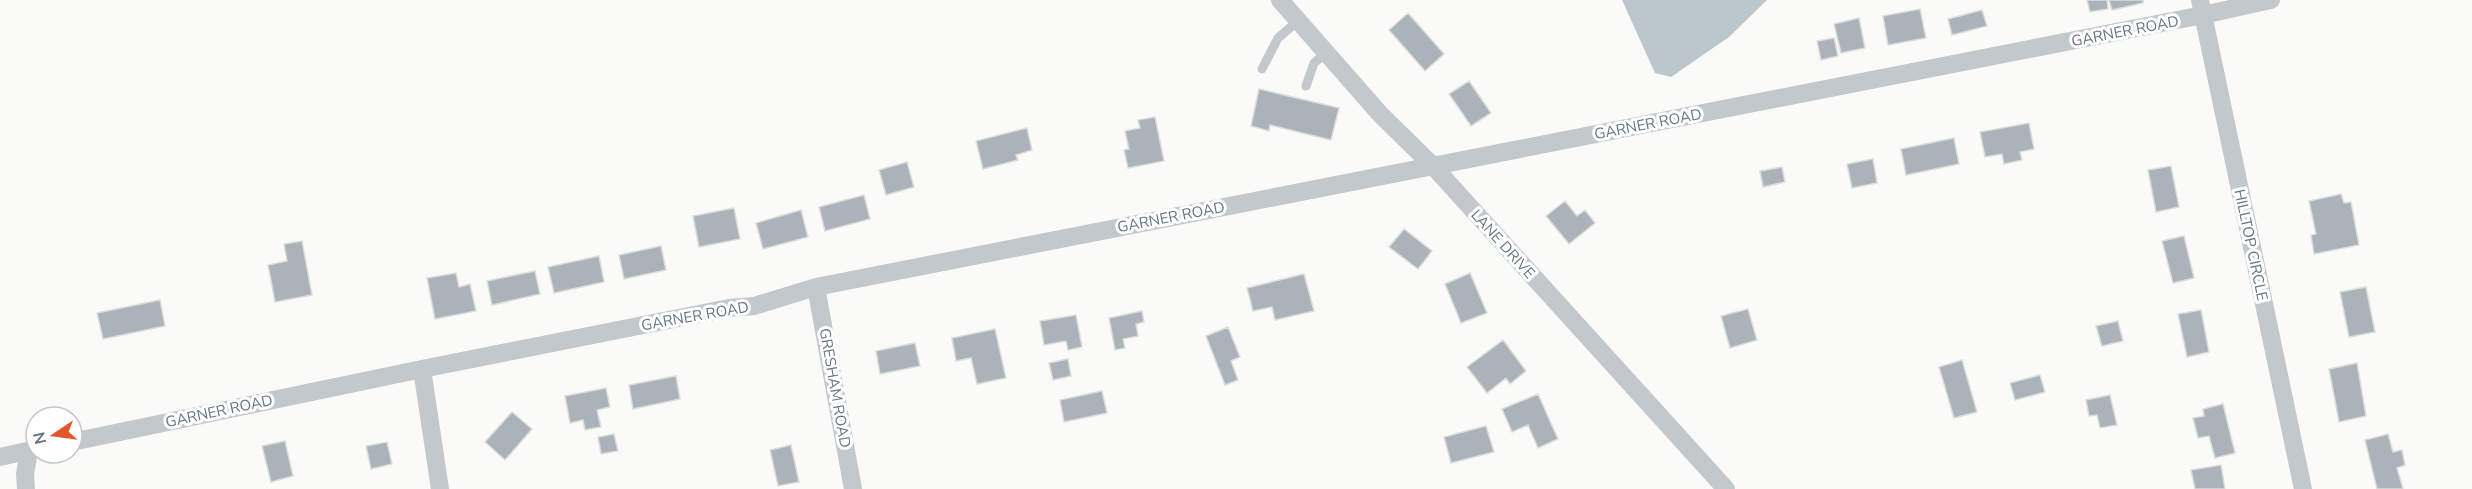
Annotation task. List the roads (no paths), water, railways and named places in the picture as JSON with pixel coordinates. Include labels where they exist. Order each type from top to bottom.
[{"type":"street","name":"LANE DRIVE","points":[[1280,0],[1380,114],[1433,166],[1726,489]]},
{"type":"street","name":"GARNER ROAD","points":[[84,439],[422,369],[729,308],[754,306],[816,287],[1433,166],[2201,8],[2271,0]]},
{"type":"street","name":"HILLTOP CIRCLE","points":[[2201,8],[2303,489]]},
{"type":"street","name":"GRESHAM ROAD","points":[[816,287],[853,489]]},
{"type":"street","points":[[422,369],[440,489]]},
{"type":"street","points":[[0,457],[24,452]]},
{"type":"street","points":[[26,489],[25,474],[28,465]]},
{"type":"lane","points":[[1262,69],[1278,38],[1298,21]]},
{"type":"lane","points":[[1306,86],[1314,63],[1326,53]]}]
